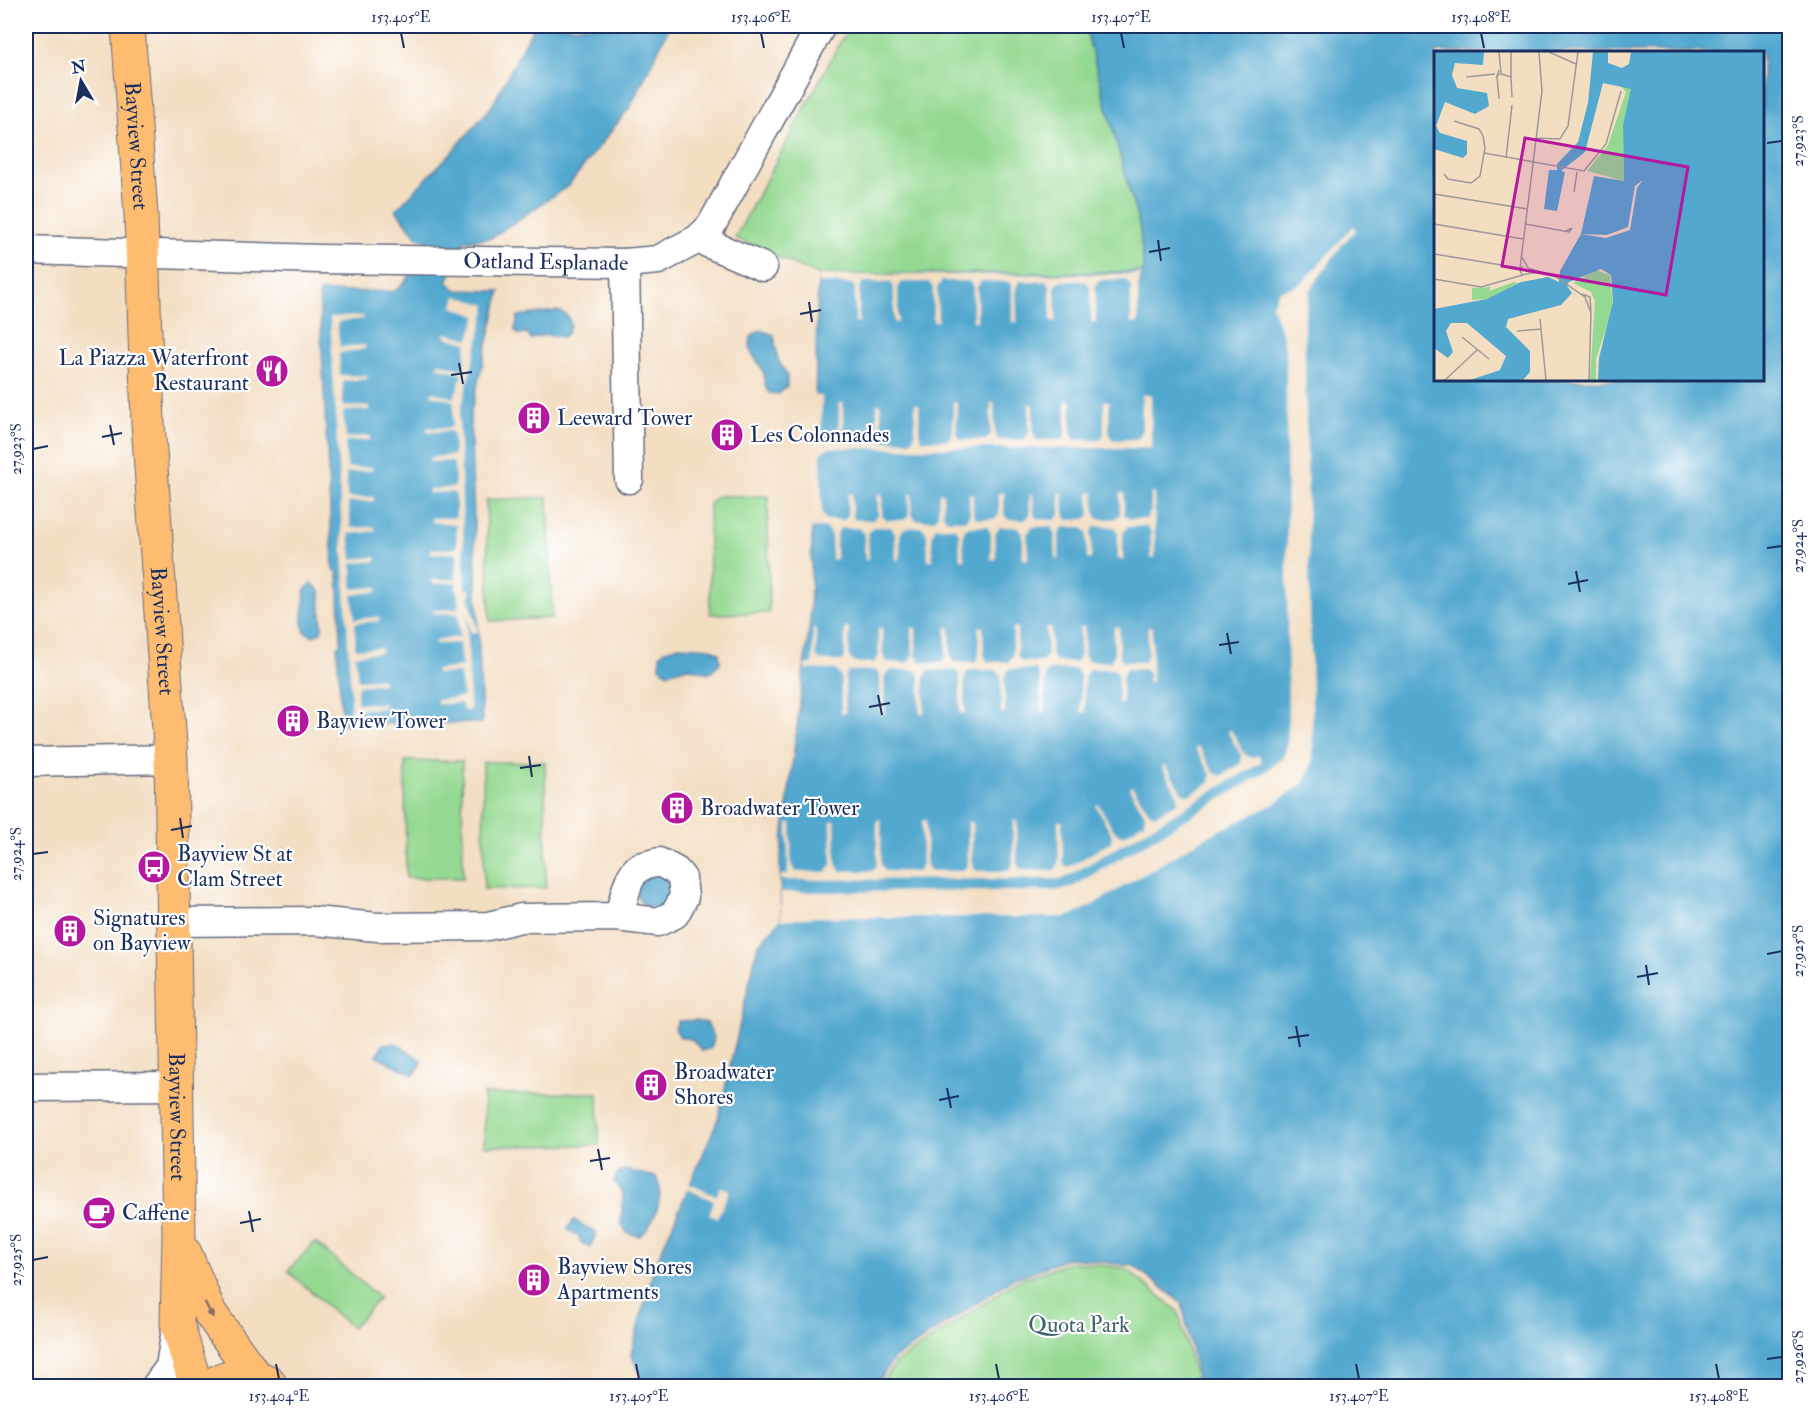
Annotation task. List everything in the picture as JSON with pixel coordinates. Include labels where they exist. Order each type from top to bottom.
[{"type":"main road","name":"Bayview Street","points":[[128,26],[142,252],[147,423],[171,759],[179,1237],[177,1323],[196,1386]]},
{"type":"main road","name":"Bayview Street","points":[[179,1237],[192,1275],[210,1313],[265,1381]]},
{"type":"main road","points":[[212,1386],[230,1376],[265,1381]]},
{"type":"street","name":"Oatland Esplanade","points":[[26,250],[502,262],[626,263],[658,260],[698,239],[711,226],[751,158],[821,26]]},
{"type":"street","points":[[698,239],[763,267]]},
{"type":"street","points":[[626,263],[629,479]]},
{"type":"street","points":[[26,762],[171,759]]},
{"type":"street","points":[[174,922],[314,921],[378,927],[488,926],[521,918],[617,917]]},
{"type":"street","points":[[26,1087],[177,1086]]},
{"type":"street","points":[[156,1386],[170,1367],[177,1323]]},
{"type":"green space","points":[[849,26],[1085,26],[1140,229],[1144,272],[1141,274],[818,275],[735,238]]},
{"type":"green space","points":[[717,496],[768,496],[769,613],[710,614],[709,504]]},
{"type":"green space","points":[[548,497],[552,618],[490,621],[486,500]]},
{"type":"green space","points":[[405,761],[462,761],[463,878],[406,878]]},
{"type":"green space","points":[[483,762],[545,762],[546,888],[484,889]]},
{"type":"green space","points":[[598,1093],[599,1145],[484,1146],[484,1094]]},
{"type":"green space","points":[[315,1242],[379,1298],[352,1328],[288,1271]]},
{"type":"green space","name":"Quota Park","points":[[1072,1262],[1125,1268],[1178,1311],[1197,1386],[878,1386],[897,1362],[1020,1279]]},
{"type":"water","points":[[534,26],[670,26],[630,107],[568,186],[491,238],[464,241],[447,282],[457,290],[500,291],[470,416],[482,723],[342,724],[337,647],[341,643],[338,573],[333,569],[319,292],[395,291],[406,281],[429,243],[416,236],[396,210],[492,106]]},
{"type":"water","points":[[1085,26],[1789,26],[1789,1386],[1199,1386],[1182,1303],[1134,1266],[1070,1258],[1014,1278],[894,1359],[874,1386],[646,1386],[631,1354],[654,1268],[718,1119],[758,945],[781,920],[780,864],[810,620],[818,275],[1144,272],[1140,229]]},
{"type":"water","points":[[556,311],[565,314],[570,321],[569,329],[564,337],[544,335],[531,339],[527,333],[518,334],[515,330],[518,316]]},
{"type":"water","points":[[760,330],[774,335],[778,360],[787,375],[787,386],[779,394],[769,393],[767,390],[763,372],[751,351],[751,337]]},
{"type":"water","points":[[312,583],[320,591],[322,627],[321,632],[313,636],[305,632],[303,627],[304,591]]},
{"type":"water","points":[[679,646],[711,648],[719,653],[720,663],[709,673],[688,667],[668,673],[660,667],[660,655],[665,650]]},
{"type":"water","points":[[658,872],[674,887],[663,909],[644,906],[637,896],[638,883]]},
{"type":"water","points":[[696,1020],[707,1023],[714,1038],[711,1048],[702,1051],[693,1040],[680,1037],[675,1029],[678,1021]]},
{"type":"water","points":[[396,1043],[423,1061],[414,1075],[377,1056],[383,1044]]},
{"type":"water","points":[[624,1170],[656,1177],[659,1183],[659,1200],[654,1218],[650,1226],[639,1236],[627,1233],[621,1222],[623,1194],[614,1181],[617,1174]]},
{"type":"water","points":[[574,1220],[596,1233],[591,1247],[581,1244],[579,1237],[567,1229]]},
{"type":"pier","points":[[1353,226],[1356,230],[1343,243],[1310,290],[1304,320],[1313,753],[1312,766],[1304,782],[1276,803],[1204,838],[1091,906],[1067,917],[817,917],[781,920],[781,892],[1055,891],[1071,888],[1261,775],[1283,758],[1288,742],[1286,355],[1283,336],[1272,305],[1279,291],[1302,284]]},
{"type":"pier","points":[[1141,274],[1138,287],[1138,323],[1131,323],[1131,287],[1126,279],[1100,280],[1095,286],[1096,322],[1091,322],[1090,287],[1086,281],[1059,281],[1055,287],[1056,321],[1051,321],[1048,281],[1020,281],[1016,287],[1017,322],[1012,322],[1012,286],[1009,282],[981,281],[977,287],[977,321],[973,321],[973,287],[969,281],[942,281],[937,288],[938,321],[933,321],[933,288],[929,282],[901,282],[898,287],[898,322],[894,323],[894,287],[890,282],[863,282],[859,289],[859,322],[855,322],[855,288],[852,284],[818,283],[818,275]]},
{"type":"pier","points":[[456,296],[487,305],[459,417],[465,589],[470,589],[469,598],[478,632],[471,632],[467,615],[470,710],[464,711],[461,703],[437,704],[437,700],[463,697],[460,673],[436,674],[436,670],[462,667],[459,643],[436,644],[435,640],[460,637],[459,616],[457,613],[434,613],[433,610],[456,609],[459,606],[456,582],[433,584],[432,580],[456,579],[458,555],[431,553],[431,549],[454,549],[457,546],[456,524],[432,522],[431,518],[454,518],[456,516],[456,495],[453,492],[429,493],[429,489],[455,486],[454,463],[451,461],[430,462],[429,458],[454,455],[451,431],[427,432],[427,428],[450,428],[453,425],[454,401],[431,395],[432,392],[454,398],[462,376],[460,373],[437,367],[439,363],[461,369],[464,367],[467,343],[445,337],[446,333],[469,339],[477,316],[453,307]]},
{"type":"pier","points":[[363,316],[364,319],[340,321],[337,324],[340,347],[365,345],[365,349],[339,353],[340,375],[367,376],[367,379],[343,381],[342,404],[344,407],[369,406],[369,410],[345,411],[343,414],[346,438],[370,436],[370,440],[347,441],[345,444],[347,468],[372,467],[372,470],[346,473],[347,496],[349,498],[373,497],[374,501],[348,504],[351,528],[375,527],[375,531],[349,534],[352,559],[376,557],[376,561],[352,563],[354,589],[377,587],[378,591],[352,595],[355,619],[379,617],[379,621],[355,623],[355,647],[357,649],[381,648],[381,652],[355,655],[358,680],[382,679],[383,683],[357,686],[357,703],[384,704],[384,708],[360,709],[357,723],[349,723],[351,694],[330,317]]},
{"type":"pier","points":[[1142,395],[1151,395],[1151,448],[827,448],[821,453],[822,514],[826,520],[844,520],[847,516],[848,494],[852,494],[852,516],[855,520],[874,520],[878,515],[878,494],[882,494],[882,516],[887,520],[904,520],[909,516],[909,494],[912,495],[912,515],[916,520],[934,520],[938,515],[939,493],[943,493],[943,515],[947,520],[966,520],[970,514],[969,494],[973,494],[973,514],[977,519],[994,519],[999,515],[999,493],[1004,493],[1004,514],[1007,519],[1025,520],[1030,515],[1030,494],[1033,494],[1034,515],[1038,519],[1055,520],[1060,515],[1060,493],[1063,493],[1064,514],[1068,520],[1086,519],[1090,515],[1089,493],[1094,493],[1095,514],[1098,519],[1115,519],[1120,515],[1120,493],[1124,493],[1124,514],[1129,519],[1146,519],[1151,512],[1151,493],[1154,493],[1155,558],[1151,557],[1151,531],[1146,526],[1127,527],[1123,533],[1123,559],[1118,559],[1118,533],[1115,527],[1095,526],[1091,533],[1091,559],[1087,559],[1087,533],[1082,527],[1063,527],[1059,534],[1059,559],[1056,560],[1055,533],[1051,526],[1032,527],[1027,534],[1028,559],[1023,559],[1023,533],[1018,527],[1000,527],[995,534],[996,559],[991,559],[991,534],[987,526],[967,527],[963,533],[964,559],[960,559],[959,533],[954,527],[936,527],[932,534],[932,560],[928,560],[927,534],[922,527],[904,528],[900,535],[900,560],[896,559],[895,534],[891,527],[873,527],[868,534],[869,560],[865,560],[864,534],[859,528],[840,528],[836,534],[836,559],[832,559],[831,535],[826,528],[811,528],[814,396],[822,396],[821,437],[826,441],[834,441],[839,434],[839,403],[843,403],[843,435],[847,441],[873,441],[877,435],[877,404],[881,404],[881,434],[885,441],[911,441],[915,434],[915,404],[919,404],[919,434],[922,440],[948,440],[953,433],[953,402],[957,402],[956,434],[961,440],[986,440],[991,434],[991,403],[994,403],[995,433],[998,440],[1024,440],[1029,433],[1029,404],[1033,404],[1033,433],[1036,440],[1063,440],[1066,433],[1066,400],[1071,401],[1071,433],[1075,440],[1100,440],[1104,433],[1104,401],[1109,401],[1109,433],[1113,440],[1138,439],[1142,432]]},
{"type":"pier","points":[[979,627],[983,627],[984,656],[988,662],[1009,662],[1013,655],[1013,628],[1017,627],[1017,655],[1022,662],[1042,662],[1047,655],[1046,627],[1051,627],[1051,655],[1055,662],[1076,662],[1080,655],[1080,627],[1084,627],[1084,655],[1088,661],[1110,662],[1114,655],[1114,627],[1119,627],[1119,655],[1123,662],[1144,662],[1148,655],[1148,627],[1152,627],[1152,682],[1148,682],[1149,675],[1144,669],[1126,669],[1122,676],[1122,704],[1118,704],[1118,675],[1114,669],[1089,669],[1084,676],[1085,712],[1081,712],[1080,676],[1076,669],[1049,670],[1045,674],[1045,712],[1041,712],[1040,676],[1036,669],[1009,669],[1004,677],[1005,713],[1001,713],[1001,676],[996,670],[969,670],[964,677],[965,713],[960,713],[960,676],[956,670],[929,670],[924,677],[924,713],[920,713],[920,676],[916,670],[889,670],[884,678],[885,713],[881,714],[880,677],[876,670],[849,671],[845,677],[845,713],[841,713],[841,676],[836,670],[805,669],[805,665],[813,664],[813,629],[816,629],[816,655],[821,661],[843,661],[845,628],[849,628],[849,657],[854,663],[874,663],[879,656],[878,628],[882,628],[883,656],[887,662],[908,663],[913,656],[912,628],[916,628],[916,656],[921,662],[942,663],[946,656],[946,628],[950,628],[950,656],[954,662],[975,663],[979,656]]},
{"type":"pier","points":[[1231,730],[1245,755],[1252,758],[1258,755],[1262,762],[1063,879],[781,880],[781,875],[788,875],[788,823],[791,823],[791,865],[796,872],[827,872],[832,864],[831,821],[835,821],[836,864],[840,871],[873,871],[877,865],[877,820],[881,820],[881,865],[885,871],[918,872],[922,865],[922,821],[926,820],[926,865],[931,871],[963,871],[968,864],[968,822],[972,822],[972,864],[976,871],[1009,871],[1013,864],[1013,821],[1017,821],[1017,864],[1021,870],[1054,871],[1059,863],[1058,821],[1062,821],[1063,863],[1067,868],[1111,842],[1112,834],[1096,806],[1098,804],[1115,832],[1123,836],[1144,822],[1145,814],[1129,788],[1132,786],[1149,812],[1155,815],[1178,802],[1178,795],[1162,767],[1165,765],[1182,793],[1189,795],[1210,783],[1211,774],[1195,748],[1198,746],[1214,773],[1221,776],[1241,764],[1242,756],[1228,732]]},
{"type":"pier","points":[[687,1183],[716,1196],[721,1187],[730,1190],[717,1218],[709,1215],[714,1201],[685,1188]]},
{"type":"place","name":"La Piazza Waterfront Restaurant","points":[[272,371]]},
{"type":"place","name":"Leeward Tower","points":[[534,418]]},
{"type":"place","name":"Les Colonnades","points":[[727,435]]},
{"type":"place","name":"Bayview Tower","points":[[293,721]]},
{"type":"place","name":"Broadwater Tower","points":[[677,808]]},
{"type":"place","name":"Bayview St at Clam Street","points":[[154,867]]},
{"type":"place","name":"Signatures on Bayview","points":[[70,931]]},
{"type":"place","name":"Broadwater Shores","points":[[651,1085]]},
{"type":"place","name":"Caffene","points":[[99,1213]]},
{"type":"place","name":"Bayview Shores Apartments","points":[[534,1280]]}]
